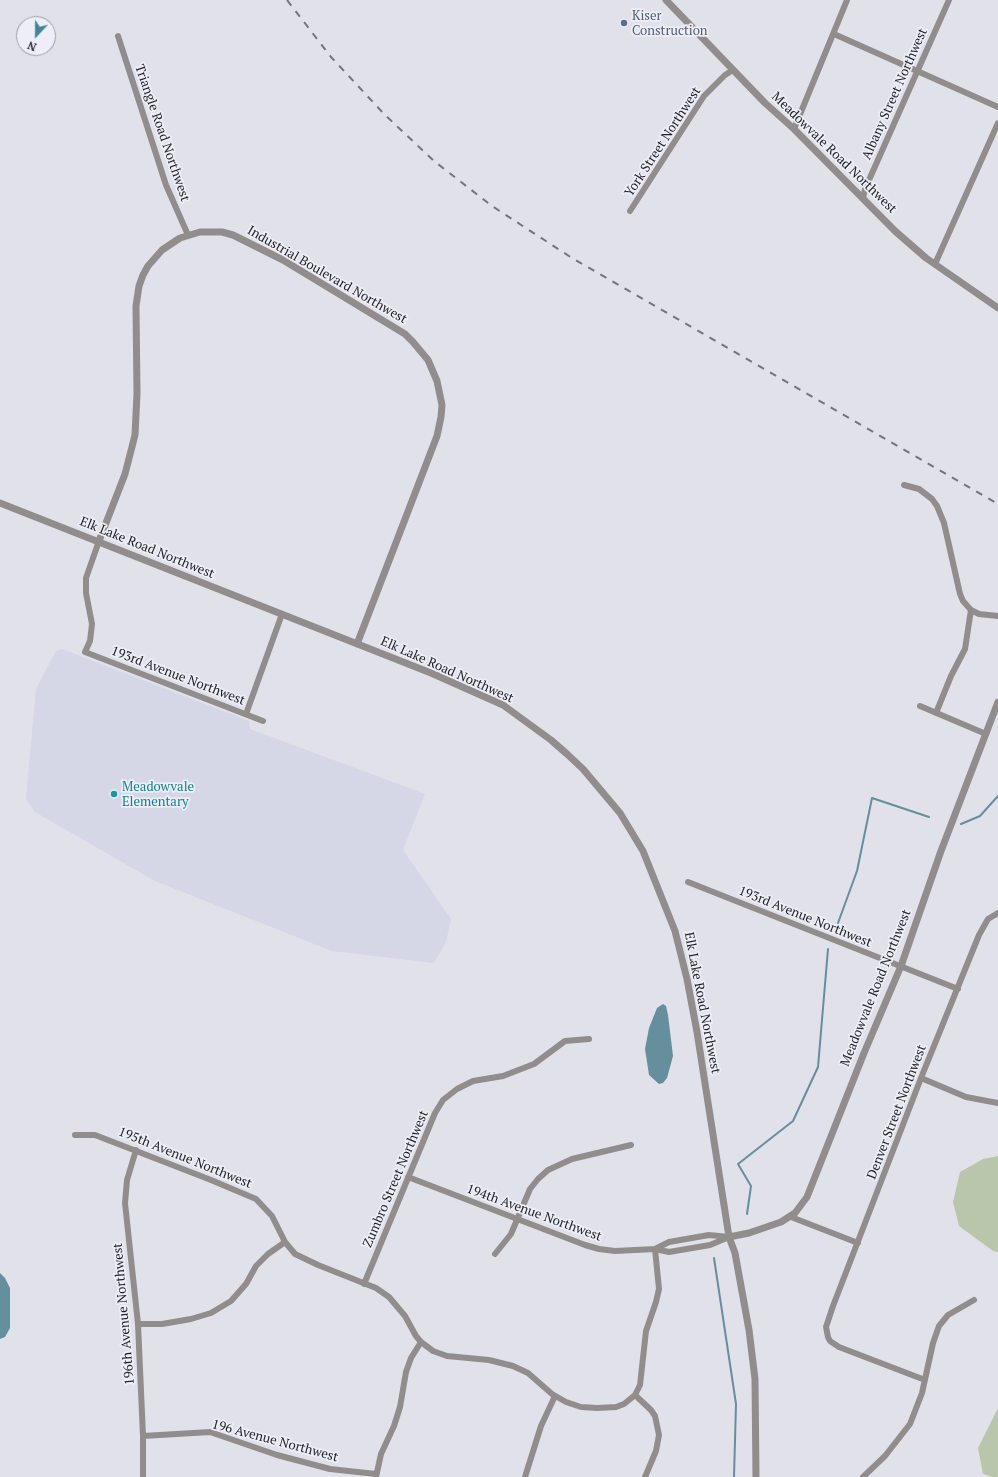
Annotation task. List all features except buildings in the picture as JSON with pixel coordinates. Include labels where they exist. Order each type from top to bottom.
[{"type":"street","name":"Meadowvale Road Northwest","points":[[666,0],[765,103],[794,129],[895,231],[926,258],[998,308]]},
{"type":"street","points":[[794,129],[847,0]]},
{"type":"street","name":"Albany Street Northwest","points":[[863,198],[865,189],[950,0]]},
{"type":"street","points":[[834,34],[998,107]]},
{"type":"street","name":"Triangle Road Northwest","points":[[118,36],[166,185],[188,236]]},
{"type":"street","name":"York Street Northwest","points":[[630,211],[704,96],[725,75],[733,70]]},
{"type":"street","points":[[935,264],[998,123]]},
{"type":"street","name":"Industrial Boulevard Northwest","points":[[99,541],[126,474],[135,436],[137,400],[136,306],[139,286],[148,266],[171,244],[200,232],[222,232],[233,235],[258,247],[405,334],[421,351],[437,381],[442,405],[439,429],[357,644]]},
{"type":"street","points":[[904,485],[919,489],[932,499],[937,506],[944,523],[960,594],[963,600],[971,610],[988,616],[998,616]]},
{"type":"street","name":"Elk Lake Road Northwest","points":[[0,503],[431,673],[503,705],[551,740],[567,754],[620,813],[644,851],[676,931],[697,1032],[729,1237],[735,1253],[754,1359],[756,1477]]},
{"type":"street","name":"193rd Avenue Northwest","points":[[99,541],[86,578],[86,593],[92,624],[92,633],[85,652],[263,721]]},
{"type":"street","points":[[936,713],[951,676],[965,649],[971,610]]},
{"type":"street","points":[[246,714],[282,614]]},
{"type":"street","name":"Meadowvale Road Northwest","points":[[729,1237],[767,1228],[791,1216],[805,1201],[810,1192],[864,1053],[901,966],[941,851],[998,702]]},
{"type":"street","points":[[920,706],[986,734]]},
{"type":"street","name":"193rd Avenue Northwest","points":[[688,882],[958,988]]},
{"type":"street","name":"Denver Street Northwest","points":[[858,1243],[921,1078],[983,926],[988,919],[998,913]]},
{"type":"street","name":"Zumbro Street Northwest","points":[[364,1284],[435,1113],[443,1100],[457,1089],[473,1081],[503,1076],[534,1064],[565,1041],[589,1039]]},
{"type":"street","points":[[921,1078],[966,1097],[998,1103]]},
{"type":"street","name":"195th Avenue Northwest","points":[[75,1135],[95,1135],[136,1150],[256,1199],[272,1216],[285,1242],[296,1254],[318,1266],[383,1292],[395,1302],[421,1342],[433,1351],[447,1356],[489,1360],[513,1366],[528,1373],[555,1396],[574,1405],[597,1408],[616,1407],[624,1404],[635,1395]]},
{"type":"street","points":[[495,1254],[511,1234],[530,1189],[548,1170],[572,1158],[632,1145]]},
{"type":"street","name":"196th Avenue Northwest","points":[[136,1150],[127,1180],[125,1203],[138,1324],[143,1436],[143,1477]]},
{"type":"street","name":"194th Avenue Northwest","points":[[408,1177],[599,1249],[615,1251],[655,1248],[669,1252],[710,1245],[729,1237]]},
{"type":"street","points":[[791,1216],[858,1243],[827,1322],[826,1328],[828,1337],[834,1344],[847,1351],[925,1380]]},
{"type":"street","name":"194th Avenue Northwest","points":[[655,1248],[668,1242],[709,1235],[729,1237]]},
{"type":"street","points":[[138,1324],[191,1319],[211,1313],[231,1301],[246,1284],[256,1266],[268,1254],[285,1242]]},
{"type":"street","points":[[645,1477],[656,1451],[659,1435],[655,1416],[651,1410],[635,1395],[640,1385],[646,1331],[659,1289],[655,1248]]},
{"type":"street","points":[[863,1477],[885,1456],[910,1424],[918,1406],[933,1343],[939,1326],[948,1315],[974,1300]]},
{"type":"street","points":[[376,1475],[381,1454],[394,1426],[400,1407],[406,1372],[414,1353],[421,1342]]},
{"type":"street","points":[[525,1477],[541,1426],[555,1396]]},
{"type":"street","name":"196 Avenue Northwest","points":[[143,1436],[210,1432],[277,1455],[330,1469],[376,1475]]},
{"type":"shaded area","points":[[62,649],[249,721],[250,729],[425,794],[403,850],[451,919],[446,942],[434,963],[332,951],[155,881],[35,812],[26,799],[36,689],[56,651]]},
{"type":"green space","points":[[998,1156],[998,1252],[993,1251],[959,1226],[953,1202],[960,1172],[983,1159]]},
{"type":"green space","points":[[998,1408],[998,1477],[993,1477],[983,1474],[978,1448]]},
{"type":"water","points":[[663,1004],[666,1006],[668,1015],[673,1056],[667,1078],[663,1083],[659,1084],[649,1075],[645,1049],[649,1028],[657,1008]]},
{"type":"water","points":[[0,1273],[5,1278],[10,1288],[10,1328],[5,1337],[0,1339]]},
{"type":"waterway","points":[[961,824],[980,816],[998,796]]},
{"type":"waterway","points":[[838,923],[857,871],[872,798],[929,817]]},
{"type":"waterway","points":[[747,1214],[751,1186],[738,1164],[793,1121],[818,1067],[828,949]]},
{"type":"waterway","points":[[714,1258],[736,1404],[734,1477]]},
{"type":"railway","points":[[287,0],[331,57],[384,114],[434,161],[492,206],[572,258],[998,504]]},
{"type":"place","name":"Kiser Construction","points":[[624,23]]},
{"type":"place","name":"Meadowvale Elementary","points":[[114,794]]}]
